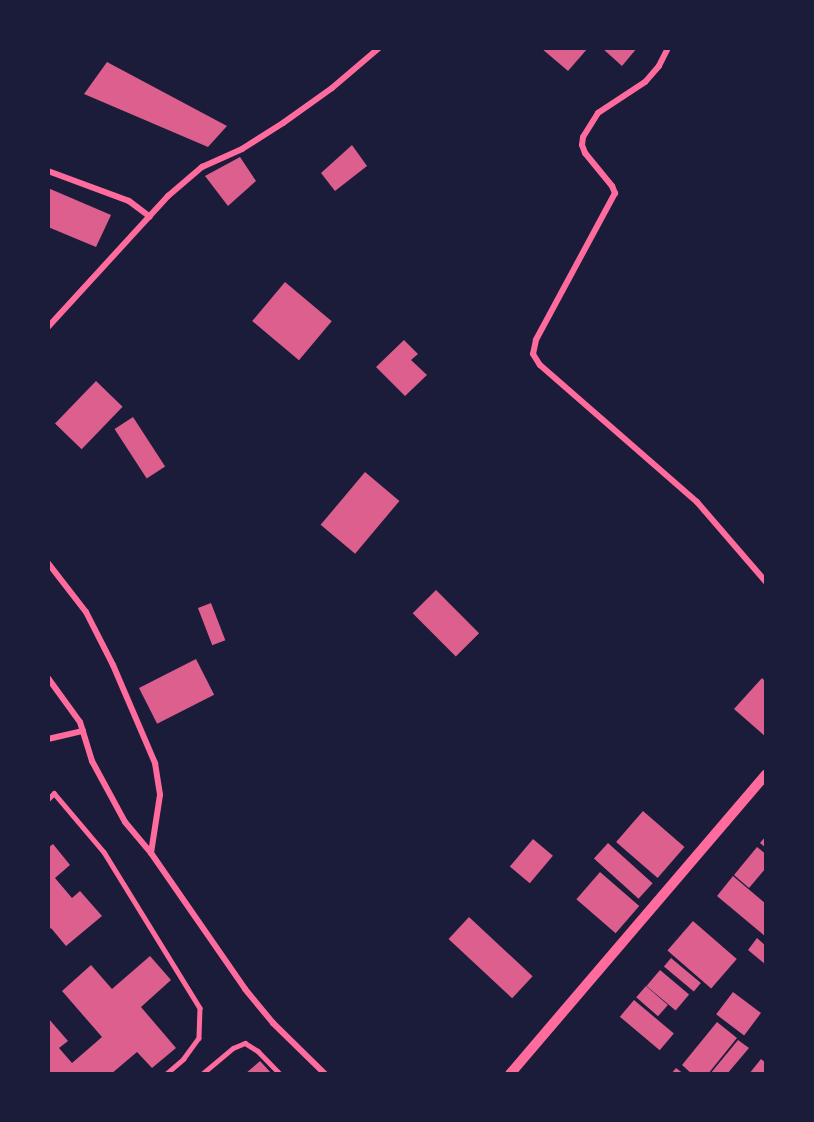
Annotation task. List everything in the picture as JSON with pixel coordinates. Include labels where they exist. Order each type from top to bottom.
[{"type":"street","points":[[48,327],[150,217],[202,167],[242,149],[283,123],[332,88],[378,48]]},
{"type":"street","points":[[668,48],[659,66],[645,82],[598,112],[583,137],[582,146],[585,153],[615,193],[536,340],[533,354],[540,365],[698,502],[766,582]]},
{"type":"street","points":[[48,171],[129,201],[150,217]]},
{"type":"street","points":[[48,563],[86,612],[113,665],[155,763],[160,795],[152,854]]},
{"type":"street","points":[[48,678],[80,722],[92,761],[125,822],[152,854],[245,989],[273,1023],[325,1074]]},
{"type":"street","points":[[48,739],[83,731]]},
{"type":"street","points":[[510,1074],[766,774]]},
{"type":"lane","points":[[48,799],[54,793],[104,852],[200,1008],[199,1038],[184,1059],[167,1074]]},
{"type":"lane","points":[[202,1074],[233,1048],[245,1043],[258,1051],[280,1074]]},
{"type":"building","points":[[541,48],[588,48],[568,71]]},
{"type":"building","points":[[602,48],[637,48],[622,66]]},
{"type":"building","points":[[107,62],[227,126],[208,147],[84,94]]},
{"type":"building","points":[[352,145],[367,166],[335,191],[321,173]]},
{"type":"building","points":[[240,157],[256,181],[228,206],[205,176]]},
{"type":"building","points":[[48,188],[111,215],[96,247],[48,227]]},
{"type":"building","points":[[285,282],[332,321],[299,360],[252,321]]},
{"type":"building","points":[[404,340],[418,354],[411,360],[427,375],[405,396],[376,367]]},
{"type":"building","points":[[96,381],[123,407],[82,449],[55,423]]},
{"type":"building","points":[[133,417],[165,466],[147,478],[115,429]]},
{"type":"building","points":[[365,472],[399,501],[355,554],[321,525]]},
{"type":"building","points":[[436,590],[479,633],[456,656],[413,613]]},
{"type":"building","points":[[211,603],[225,640],[212,645],[198,608]]},
{"type":"building","points":[[196,659],[214,695],[157,724],[139,688]]},
{"type":"building","points":[[762,678],[766,682],[766,737],[734,709]]},
{"type":"building","points":[[643,811],[685,847],[658,878],[616,842]]},
{"type":"building","points":[[766,836],[766,848],[760,843]]},
{"type":"building","points":[[533,839],[553,856],[530,883],[510,867]]},
{"type":"building","points":[[608,843],[653,883],[639,899],[594,859]]},
{"type":"building","points":[[53,844],[70,865],[55,878],[72,898],[80,891],[102,916],[66,946],[51,928],[48,931],[48,848]]},
{"type":"building","points":[[757,847],[766,854],[766,868],[749,888],[734,875]]},
{"type":"building","points":[[600,872],[639,906],[616,933],[576,899]]},
{"type":"building","points":[[733,876],[766,904],[766,937],[717,896]]},
{"type":"building","points":[[469,917],[533,976],[512,998],[449,939]]},
{"type":"building","points":[[693,921],[737,959],[711,988],[667,950]]},
{"type":"building","points":[[757,938],[766,946],[766,965],[748,950]]},
{"type":"building","points":[[150,956],[171,980],[141,1007],[176,1048],[152,1068],[137,1052],[111,1074],[48,1074],[48,1018],[68,1041],[59,1048],[72,1063],[102,1037],[62,991],[91,965],[112,989]]},
{"type":"building","points":[[671,958],[701,983],[694,991],[664,966]]},
{"type":"building","points":[[660,970],[689,994],[676,1011],[647,986]]},
{"type":"building","points":[[646,986],[668,1005],[658,1016],[636,997]]},
{"type":"building","points":[[733,992],[761,1013],[744,1035],[716,1014]]},
{"type":"building","points":[[634,1000],[674,1033],[660,1050],[620,1017]]},
{"type":"building","points":[[717,1022],[737,1038],[708,1074],[692,1074],[682,1065]]},
{"type":"building","points":[[738,1040],[749,1048],[727,1074],[710,1074]]},
{"type":"building","points":[[761,1059],[766,1063],[766,1074],[749,1074]]},
{"type":"building","points":[[260,1061],[272,1074],[245,1074]]},
{"type":"building","points":[[676,1068],[684,1074],[671,1074]]}]
